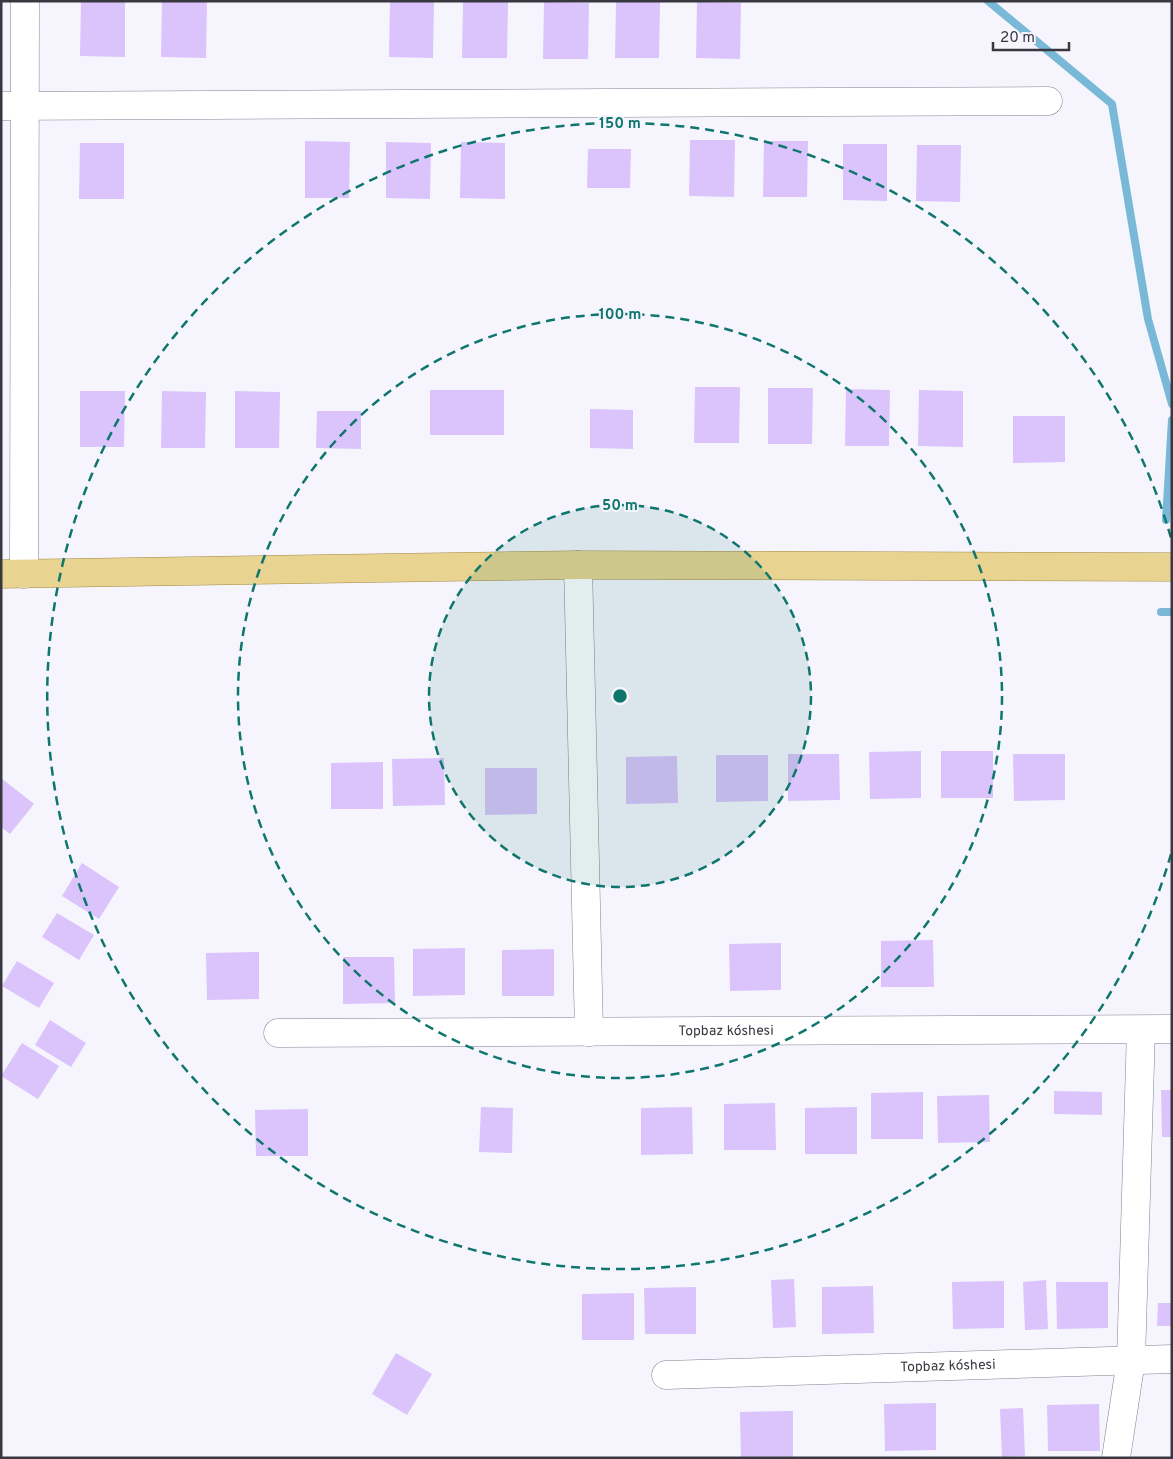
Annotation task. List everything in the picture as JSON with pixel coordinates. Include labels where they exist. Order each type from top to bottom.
[{"type":"main road","points":[[13,574],[578,566],[1172,567]]},
{"type":"street","points":[[13,574],[12,106],[25,1]]},
{"type":"street","points":[[12,106],[1048,101]]},
{"type":"street","points":[[578,566],[589,1032]]},
{"type":"street","points":[[1116,1458],[1131,1360],[1141,1030]]},
{"type":"street","name":"Topbaz kóshesi","points":[[278,1033],[1172,1030]]},
{"type":"street","name":"Topbaz kóshesi","points":[[666,1375],[1172,1359]]},
{"type":"building","points":[[81,1],[125,1],[125,57],[80,56]]},
{"type":"building","points":[[162,1],[207,1],[206,58],[161,57]]},
{"type":"building","points":[[390,1],[434,1],[433,58],[389,57]]},
{"type":"building","points":[[616,1],[660,2],[659,58],[615,58]]},
{"type":"building","points":[[463,2],[508,2],[507,58],[462,58]]},
{"type":"building","points":[[544,2],[589,3],[588,59],[543,59]]},
{"type":"building","points":[[697,2],[741,3],[740,59],[696,58]]},
{"type":"building","points":[[690,140],[735,140],[734,197],[689,196]]},
{"type":"building","points":[[305,141],[350,142],[349,198],[305,198]]},
{"type":"building","points":[[764,141],[808,141],[807,197],[763,197]]},
{"type":"building","points":[[386,142],[431,143],[430,199],[386,198]]},
{"type":"building","points":[[461,142],[505,143],[505,199],[460,198]]},
{"type":"building","points":[[80,143],[124,143],[124,199],[79,199]]},
{"type":"building","points":[[843,144],[887,144],[887,201],[843,200]]},
{"type":"building","points":[[917,145],[961,145],[960,202],[916,201]]},
{"type":"building","points":[[588,149],[631,149],[630,188],[587,188]]},
{"type":"building","points":[[695,387],[740,387],[739,443],[694,443]]},
{"type":"building","points":[[768,388],[813,388],[812,444],[768,444]]},
{"type":"building","points":[[846,389],[890,390],[889,446],[845,446]]},
{"type":"building","points":[[430,390],[504,390],[504,435],[430,435]]},
{"type":"building","points":[[919,390],[963,391],[963,447],[918,446]]},
{"type":"building","points":[[80,391],[125,391],[124,447],[80,447]]},
{"type":"building","points":[[162,391],[206,392],[205,448],[161,448]]},
{"type":"building","points":[[235,391],[280,392],[279,448],[235,448]]},
{"type":"building","points":[[590,409],[633,410],[633,449],[590,448]]},
{"type":"building","points":[[317,411],[361,411],[361,449],[316,448]]},
{"type":"building","points":[[1013,416],[1065,416],[1065,462],[1013,463]]},
{"type":"building","points":[[921,751],[921,798],[870,799],[869,752]]},
{"type":"building","points":[[941,751],[993,751],[993,798],[941,798]]},
{"type":"building","points":[[788,754],[839,754],[840,800],[788,801]]},
{"type":"building","points":[[1013,754],[1065,754],[1065,800],[1014,801]]},
{"type":"building","points":[[716,755],[768,755],[768,801],[716,802]]},
{"type":"building","points":[[677,756],[678,803],[626,804],[626,757]]},
{"type":"building","points":[[444,758],[445,805],[393,806],[392,759]]},
{"type":"building","points":[[383,762],[383,809],[331,809],[331,763]]},
{"type":"building","points":[[485,768],[537,768],[537,814],[485,815]]},
{"type":"building","points":[[1,778],[34,804],[10,834],[1,827]]},
{"type":"building","points":[[82,863],[119,887],[99,919],[62,896]]},
{"type":"building","points":[[57,913],[94,935],[79,960],[42,937]]},
{"type":"building","points":[[933,940],[934,987],[881,987],[881,941]]},
{"type":"building","points":[[781,943],[781,990],[730,991],[729,944]]},
{"type":"building","points":[[465,948],[465,995],[413,996],[413,949]]},
{"type":"building","points":[[554,949],[554,996],[502,996],[502,950]]},
{"type":"building","points":[[259,952],[259,999],[207,1000],[206,953]]},
{"type":"building","points":[[343,957],[394,957],[395,1003],[343,1004]]},
{"type":"building","points":[[17,961],[54,983],[39,1008],[2,986]]},
{"type":"building","points":[[50,1020],[86,1043],[71,1067],[35,1045]]},
{"type":"building","points":[[22,1043],[59,1066],[38,1099],[1,1076]]},
{"type":"building","points":[[1161,1090],[1172,1090],[1172,1137],[1162,1137]]},
{"type":"building","points":[[1054,1091],[1102,1092],[1102,1115],[1054,1114]]},
{"type":"building","points":[[923,1092],[923,1139],[871,1139],[871,1093]]},
{"type":"building","points":[[989,1095],[990,1142],[938,1143],[937,1096]]},
{"type":"building","points":[[775,1103],[776,1150],[724,1150],[724,1104]]},
{"type":"building","points":[[481,1107],[513,1108],[512,1153],[479,1152]]},
{"type":"building","points":[[692,1107],[693,1154],[641,1155],[641,1108]]},
{"type":"building","points":[[857,1107],[857,1154],[805,1154],[805,1108]]},
{"type":"building","points":[[308,1109],[308,1156],[256,1156],[255,1110]]},
{"type":"building","points":[[794,1279],[796,1327],[773,1328],[771,1280]]},
{"type":"building","points":[[1046,1280],[1048,1329],[1025,1330],[1023,1282]]},
{"type":"building","points":[[1004,1281],[1004,1328],[953,1329],[952,1282]]},
{"type":"building","points":[[1056,1282],[1108,1282],[1108,1328],[1057,1329]]},
{"type":"building","points":[[873,1286],[874,1333],[822,1334],[822,1287]]},
{"type":"building","points":[[696,1287],[696,1334],[645,1334],[644,1288]]},
{"type":"building","points":[[634,1293],[634,1340],[582,1340],[582,1294]]},
{"type":"building","points":[[1158,1303],[1172,1303],[1172,1326],[1157,1326]]},
{"type":"building","points":[[396,1353],[432,1374],[407,1415],[372,1394]]},
{"type":"building","points":[[936,1403],[936,1450],[885,1451],[884,1404]]},
{"type":"building","points":[[1099,1404],[1100,1451],[1048,1451],[1047,1405]]},
{"type":"building","points":[[1023,1408],[1025,1456],[1002,1457],[1000,1409]]},
{"type":"building","points":[[793,1411],[793,1458],[741,1458],[740,1412]]},
{"type":"waterway","points":[[988,1],[1112,104],[1148,319],[1172,404]]},
{"type":"waterway","points":[[1166,520],[1172,420]]},
{"type":"waterway","points":[[1161,612],[1172,612]]}]
